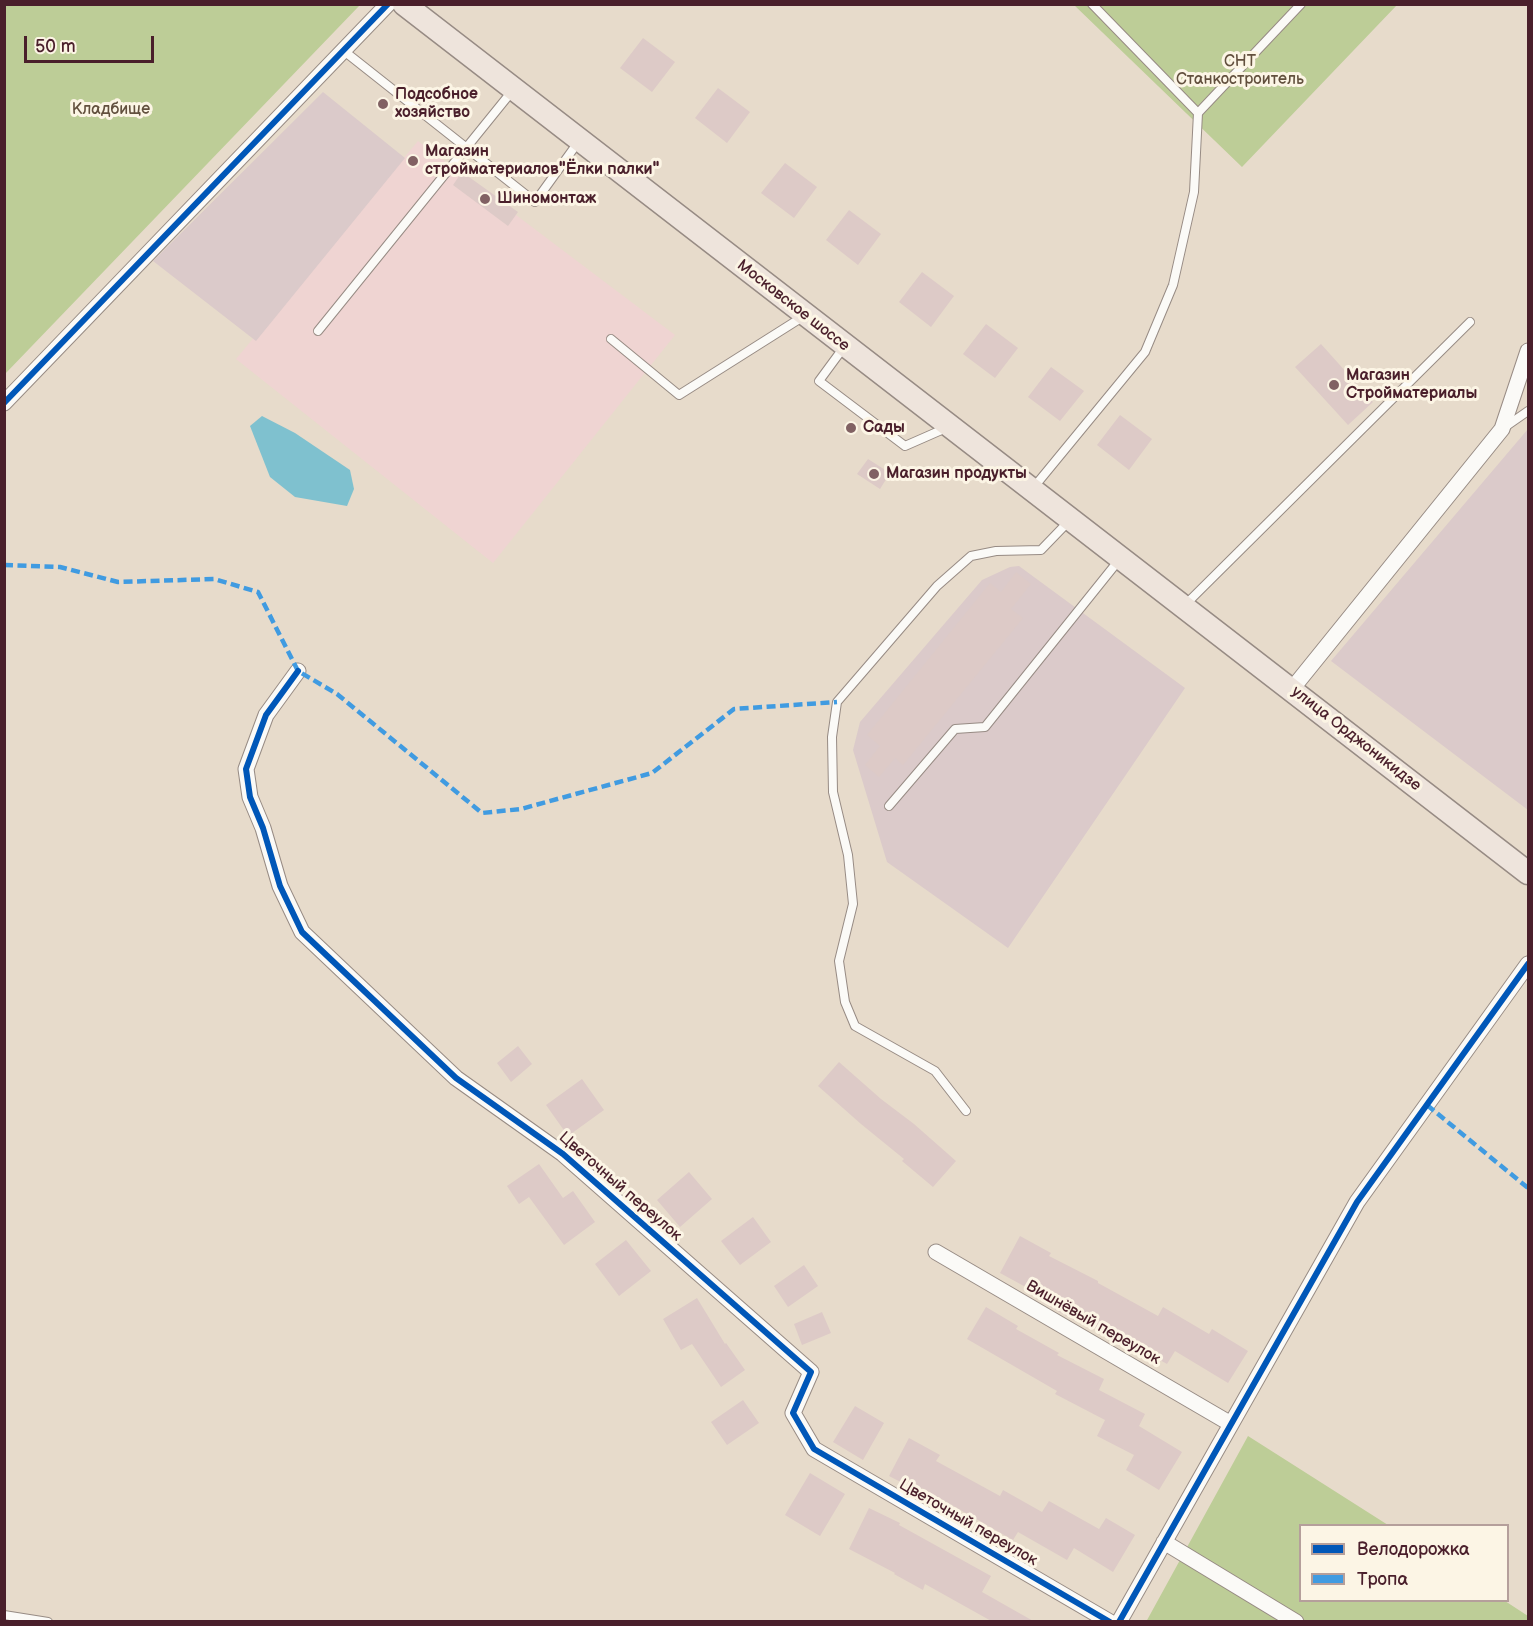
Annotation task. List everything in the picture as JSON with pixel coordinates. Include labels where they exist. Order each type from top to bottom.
[{"type":"main road","name":"Московское шоссе","points":[[404,4],[1182,607]]},
{"type":"main road","name":"улица Орджоникидзе","points":[[1182,607],[1292,689],[1528,873]]},
{"type":"street","points":[[4,403],[388,4]]},
{"type":"street","points":[[1292,689],[1502,429],[1528,351]]},
{"type":"street","name":"Цветочный переулок","points":[[298,671],[266,715],[246,769],[250,797],[263,828],[280,886],[302,932],[456,1078],[563,1154],[811,1372],[793,1413],[814,1449],[1110,1622]]},
{"type":"street","points":[[1119,1622],[1357,1202],[1528,964]]},
{"type":"street","name":"Вишнёвый переулок","points":[[936,1252],[1231,1424]]},
{"type":"street","points":[[1164,1542],[1296,1622]]},
{"type":"lane","points":[[1092,4],[1198,112]]},
{"type":"lane","points":[[1031,490],[1145,352],[1173,285],[1194,192],[1198,112],[1301,4]]},
{"type":"lane","points":[[344,51],[535,202],[580,141]]},
{"type":"lane","points":[[318,331],[513,89]]},
{"type":"lane","points":[[610,339],[679,394],[805,315]]},
{"type":"lane","points":[[1182,607],[1470,322]]},
{"type":"lane","points":[[845,346],[819,381],[905,446],[950,427]]},
{"type":"lane","points":[[1502,429],[1528,411]]},
{"type":"lane","points":[[966,1111],[935,1071],[855,1026],[845,1002],[839,961],[853,904],[848,855],[833,792],[832,737],[837,702],[937,586],[971,556],[996,551],[1041,550],[1070,520]]},
{"type":"lane","points":[[890,806],[955,729],[985,727],[1120,559]]},
{"type":"lane","points":[[4,1615],[48,1622]]},
{"type":"shaded area","points":[[323,92],[405,158],[256,341],[153,261]]},
{"type":"shaded area","points":[[418,141],[675,335],[493,563],[236,359]]},
{"type":"shaded area","points":[[1528,429],[1528,810],[1331,661]]},
{"type":"shaded area","points":[[1019,566],[1185,688],[1008,948],[887,862],[853,750],[860,722],[982,580],[1010,567]]},
{"type":"green space","name":"Кладбище","points":[[4,5],[360,5],[5,374]]},
{"type":"green space","name":"СНТ Станкостроитель","points":[[1074,5],[1397,5],[1242,167]]},
{"type":"green space","points":[[1248,1436],[1386,1524],[1299,1524],[1299,1602],[1507,1602],[1528,1616],[1528,1622],[1146,1622]]},
{"type":"water","points":[[262,416],[295,433],[350,470],[354,489],[347,506],[295,497],[270,477],[250,426]]},
{"type":"building","points":[[643,38],[675,62],[652,92],[620,68]]},
{"type":"building","points":[[718,88],[750,112],[727,143],[695,118]]},
{"type":"building","points":[[785,163],[817,187],[794,218],[761,193]]},
{"type":"building","name":"Шиномонтаж","points":[[462,172],[518,212],[508,226],[453,185]]},
{"type":"building","points":[[849,210],[881,234],[858,265],[826,240]]},
{"type":"building","points":[[922,272],[954,296],[931,327],[899,302]]},
{"type":"building","points":[[986,324],[1018,348],[995,378],[963,354]]},
{"type":"building","name":"Магазин Стройматериалы","points":[[1321,344],[1373,402],[1348,425],[1295,367]]},
{"type":"building","points":[[1051,367],[1084,391],[1060,421],[1028,397]]},
{"type":"building","points":[[1120,415],[1152,439],[1129,470],[1097,445]]},
{"type":"building","name":"Магазин продукты","points":[[868,459],[890,473],[880,489],[857,474]]},
{"type":"building","points":[[1016,572],[1031,584],[1011,609],[1023,618],[903,765],[895,758],[879,777],[865,765],[880,746],[867,735],[990,583],[1001,592]]},
{"type":"building","points":[[518,1046],[532,1064],[511,1082],[497,1063]]},
{"type":"building","points":[[839,1062],[956,1161],[933,1187],[902,1161],[904,1159],[818,1086]]},
{"type":"building","points":[[582,1079],[604,1110],[568,1136],[546,1105]]},
{"type":"building","points":[[539,1164],[563,1198],[573,1191],[595,1222],[564,1245],[529,1197],[519,1204],[507,1186]]},
{"type":"building","points":[[689,1172],[712,1199],[680,1227],[657,1200]]},
{"type":"building","points":[[753,1217],[771,1242],[740,1265],[721,1241]]},
{"type":"building","points":[[1020,1236],[1051,1253],[1049,1256],[1158,1316],[1163,1307],[1209,1334],[1212,1329],[1248,1351],[1228,1383],[1175,1351],[1167,1364],[1128,1342],[1126,1345],[1079,1319],[1077,1322],[1042,1302],[1044,1297],[1000,1273]]},
{"type":"building","points":[[626,1240],[651,1271],[619,1296],[595,1264]]},
{"type":"building","points":[[804,1265],[818,1286],[788,1307],[774,1286]]},
{"type":"building","points":[[697,1298],[725,1344],[745,1370],[721,1387],[692,1344],[681,1350],[663,1319]]},
{"type":"building","points":[[986,1307],[1018,1326],[1016,1329],[1059,1353],[1057,1355],[1104,1379],[1099,1390],[1145,1414],[1139,1426],[1182,1452],[1159,1490],[1126,1470],[1134,1455],[1097,1436],[1105,1420],[1055,1394],[1057,1391],[967,1339]]},
{"type":"building","points":[[822,1312],[831,1333],[802,1345],[794,1324]]},
{"type":"building","points":[[743,1400],[759,1423],[727,1445],[711,1422]]},
{"type":"building","points":[[855,1406],[884,1423],[863,1460],[833,1442]]},
{"type":"building","points":[[909,1438],[940,1455],[936,1461],[1000,1496],[1003,1490],[1042,1512],[1049,1501],[1099,1529],[1106,1518],[1135,1535],[1113,1572],[1074,1548],[1067,1560],[1018,1532],[1013,1540],[922,1488],[920,1492],[889,1476]]},
{"type":"building","points":[[810,1473],[845,1494],[820,1536],[785,1515]]},
{"type":"building","points":[[869,1508],[900,1523],[899,1525],[991,1576],[982,1592],[1035,1622],[993,1622],[925,1584],[923,1590],[849,1549]]},
{"type":"marked path","points":[[4,565],[60,567],[118,582],[214,579],[258,592],[298,671],[337,694],[482,813],[521,809],[652,773],[734,709],[837,702]]},
{"type":"marked path","points":[[1427,1105],[1528,1188]]},
{"type":"cycle path","points":[[4,403],[388,4]]},
{"type":"cycle path","points":[[298,671],[266,715],[246,769],[250,797],[263,828],[280,886],[302,932],[456,1078],[563,1154],[811,1372],[793,1413],[814,1449],[1110,1622]]},
{"type":"cycle path","points":[[1119,1622],[1357,1202],[1528,964]]},
{"type":"place","name":"Подсобное хозяйство","points":[[383,104]]},
{"type":"place","name":"Магазин стройматериалов\"Ёлки палки\"","points":[[413,161]]},
{"type":"place","name":"Шиномонтаж","points":[[485,199]]},
{"type":"place","name":"Магазин Стройматериалы","points":[[1334,385]]},
{"type":"place","name":"Сады","points":[[851,428]]},
{"type":"place","name":"Магазин продукты","points":[[874,474]]}]
